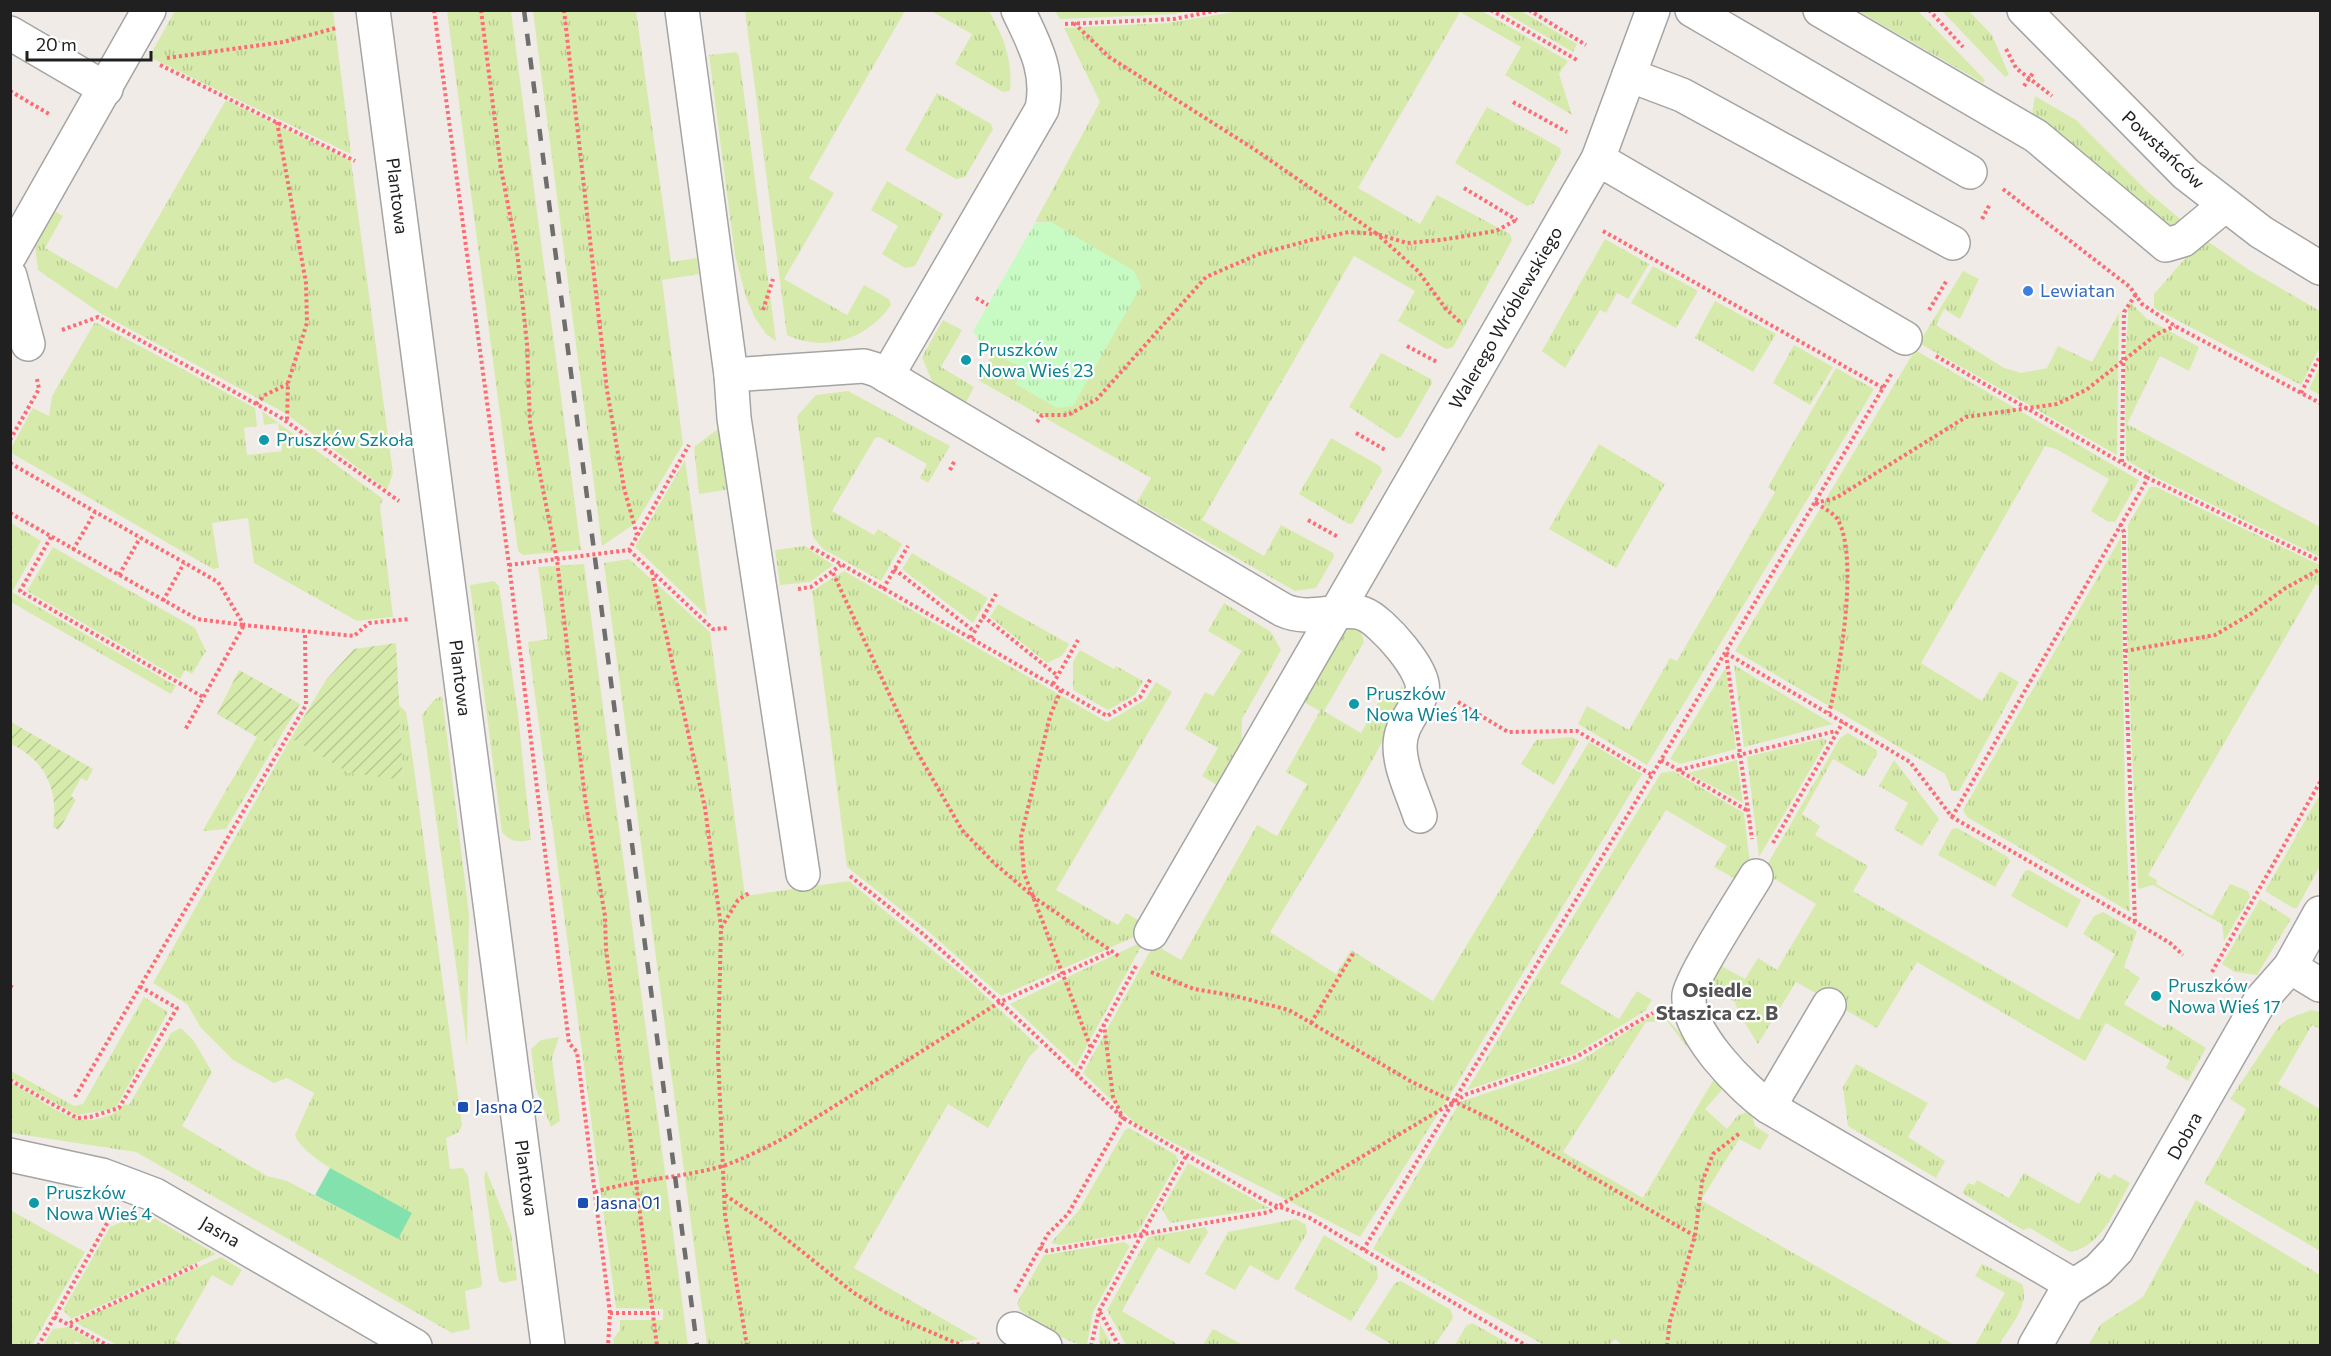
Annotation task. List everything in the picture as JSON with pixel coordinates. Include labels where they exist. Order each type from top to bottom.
[{"type":"street","points":[[10,255],[149,10]]},
{"type":"street","name":"Plantowa","points":[[373,10],[548,1346]]},
{"type":"street","points":[[682,10],[731,375],[734,418],[803,874]]},
{"type":"street","points":[[887,376],[1042,109],[1045,76],[1040,56],[1018,10]]},
{"type":"street","points":[[1692,10],[1983,178]]},
{"type":"street","points":[[1820,10],[2036,136],[2166,245],[2183,240],[2225,205]]},
{"type":"street","name":"Powstańców","points":[[2024,10],[2154,144],[2225,205],[2320,268]]},
{"type":"street","name":"Walerego Wróblewskiego","points":[[1151,933],[1598,159],[1629,75],[1648,12]]},
{"type":"street","points":[[10,33],[106,89]]},
{"type":"street","points":[[1629,75],[1682,95],[1965,236]]},
{"type":"street","points":[[1598,159],[1918,346]]},
{"type":"street","points":[[10,276],[27,344]]},
{"type":"street","points":[[731,375],[864,366],[887,376],[1283,610],[1307,616],[1360,612],[1372,617],[1405,654],[1423,684],[1422,692],[1401,732],[1400,746],[1402,763],[1420,816]]},
{"type":"street","points":[[1756,876],[1689,996],[1692,1016],[1703,1037],[1752,1095],[1769,1107],[2073,1285]]},
{"type":"street","name":"Dobra","points":[[2035,1346],[2063,1296],[2073,1285],[2098,1270],[2117,1250],[2260,1001],[2290,968],[2320,913]]},
{"type":"street","points":[[2290,968],[2320,985]]},
{"type":"street","points":[[1769,1107],[1829,1005]]},
{"type":"street","name":"Jasna","points":[[10,1155],[129,1184],[155,1195],[415,1346]]},
{"type":"street","points":[[1004,1321],[1045,1346]]},
{"type":"path","points":[[434,10],[509,565],[569,1043],[577,1052],[610,1313],[608,1346]]},
{"type":"path","points":[[481,10],[501,169],[517,251],[527,344],[530,424],[557,560],[585,798],[604,916],[606,949],[636,1182],[656,1313],[657,1346]]},
{"type":"path","points":[[564,10],[607,390],[624,488],[637,535]]},
{"type":"path","points":[[1060,24],[1174,19],[1219,10]]},
{"type":"path","points":[[1491,10],[1577,60]]},
{"type":"path","points":[[1528,10],[1586,45]]},
{"type":"path","points":[[1074,23],[1109,57],[1254,149],[1377,234],[1418,271],[1446,309],[1461,324]]},
{"type":"path","points":[[342,27],[283,42],[151,61],[361,164]]},
{"type":"path","points":[[2007,117],[2036,70]]},
{"type":"path","points":[[1513,102],[1569,133]]},
{"type":"path","points":[[277,122],[306,283],[307,322],[288,383],[287,422]]},
{"type":"path","points":[[1983,178],[2130,287],[2142,304],[2175,326],[2320,403]]},
{"type":"path","points":[[1464,188],[1522,223]]},
{"type":"path","points":[[1965,236],[1990,202]]},
{"type":"path","points":[[1017,453],[1042,415],[1068,415],[1097,399],[1206,277],[1259,254],[1349,232],[1377,234],[1407,243],[1496,231],[1516,219]]},
{"type":"path","points":[[1603,231],[1883,388]]},
{"type":"path","points":[[1927,313],[1950,275]]},
{"type":"path","points":[[2122,463],[2121,362],[2124,312],[2136,294]]},
{"type":"path","points":[[27,344],[98,317],[287,422],[400,502]]},
{"type":"path","points":[[1815,503],[1836,498],[1966,417],[2057,404],[2076,395],[2157,334],[2175,326]]},
{"type":"path","points":[[1407,346],[1438,363]]},
{"type":"path","points":[[1918,346],[2148,478],[2320,561]]},
{"type":"path","points":[[2301,393],[2320,356]]},
{"type":"path","points":[[1363,1250],[1726,653],[1730,640],[1894,370]]},
{"type":"path","points":[[256,404],[265,395],[288,383]]},
{"type":"path","points":[[10,440],[30,406]]},
{"type":"path","points":[[1356,433],[1388,451]]},
{"type":"path","points":[[629,550],[689,445]]},
{"type":"path","points":[[950,470],[956,460]]},
{"type":"path","points":[[10,463],[218,582],[244,625]]},
{"type":"path","points":[[1952,817],[2148,478]]},
{"type":"path","points":[[1815,503],[1836,517],[1845,536],[1848,558],[1837,675],[1829,713]]},
{"type":"path","points":[[73,550],[95,512]]},
{"type":"path","points":[[10,513],[197,619],[305,633],[354,636],[369,623],[409,619]]},
{"type":"path","points":[[1308,520],[1349,543]]},
{"type":"path","points":[[2120,523],[2124,532],[2125,651],[2135,922]]},
{"type":"path","points":[[51,537],[20,591],[203,697]]},
{"type":"path","points":[[119,575],[140,538]]},
{"type":"path","points":[[883,589],[908,546]]},
{"type":"path","points":[[811,547],[1107,716],[1140,697],[1151,678]]},
{"type":"path","points":[[509,565],[629,550]]},
{"type":"path","points":[[629,550],[714,629],[764,610],[811,587],[841,565]]},
{"type":"path","points":[[163,601],[184,563]]},
{"type":"path","points":[[894,569],[974,631]]},
{"type":"path","points":[[2125,651],[2215,635],[2249,615],[2284,589],[2320,569]]},
{"type":"path","points":[[652,572],[705,808],[722,928],[718,1055],[724,1194],[730,1246],[747,1346]]},
{"type":"path","points":[[833,573],[912,743],[962,830],[994,863],[1035,897],[1136,966],[1194,989],[1235,996],[1289,1010],[1412,1082],[1491,1119],[1695,1236]]},
{"type":"path","points":[[971,638],[996,594]]},
{"type":"path","points":[[983,616],[1058,676]]},
{"type":"path","points":[[185,730],[244,625]]},
{"type":"path","points":[[75,1097],[306,705],[305,633]]},
{"type":"path","points":[[1053,684],[1078,640]]},
{"type":"path","points":[[1726,653],[1910,762],[1952,817],[2135,922],[2170,943],[2182,955]]},
{"type":"path","points":[[1726,653],[1756,876]]},
{"type":"path","points":[[1423,684],[1437,689],[1508,732],[1577,731],[1652,775]]},
{"type":"path","points":[[1062,689],[1050,716],[1021,837],[1024,873],[1035,897],[1061,975],[1091,1048]]},
{"type":"path","points":[[1756,876],[1843,722]]},
{"type":"path","points":[[1679,770],[1837,731]]},
{"type":"path","points":[[1661,760],[1748,811]]},
{"type":"path","points":[[2212,972],[2320,782]]},
{"type":"path","points":[[850,876],[923,934],[1000,1002],[1123,1119],[1269,1203],[1310,1218],[1527,1346]]},
{"type":"path","points":[[722,928],[738,900],[749,893]]},
{"type":"path","points":[[595,1192],[723,1166],[782,1139],[1000,1002],[1151,933]]},
{"type":"path","points":[[1077,1074],[1149,944],[1151,933]]},
{"type":"path","points":[[1311,1023],[1354,952]]},
{"type":"path","points":[[10,1080],[77,1118],[90,1118],[119,1108],[177,1008],[139,986]]},
{"type":"path","points":[[1040,1247],[1047,1251],[1269,1212],[1467,1094],[1576,1057],[1653,1013],[1659,1003]]},
{"type":"path","points":[[1104,1025],[1113,1097],[1123,1119]]},
{"type":"path","points":[[971,1346],[981,1344],[1004,1321],[1040,1247],[1048,1234],[1068,1214],[1123,1119]]},
{"type":"path","points":[[1667,1346],[1670,1321],[1695,1236],[1702,1182],[1709,1161],[1718,1147],[1742,1132]]},
{"type":"path","points":[[1091,1346],[1100,1311],[1186,1156]]},
{"type":"path","points":[[38,1346],[129,1184]]},
{"type":"path","points":[[724,1194],[765,1222],[854,1293],[887,1313],[963,1346]]},
{"type":"path","points":[[70,1323],[202,1263]]},
{"type":"path","points":[[1100,1311],[1119,1346]]},
{"type":"path","points":[[610,1313],[656,1313]]},
{"type":"path","points":[[54,1317],[70,1323],[109,1346]]},
{"type":"green space","points":[[1245,10],[1482,11],[1568,61],[1559,74],[1572,115],[1505,75],[1521,47],[1460,12],[1358,188],[1420,224],[1437,195],[1510,234],[1512,240],[1453,347],[1446,349],[1398,321],[1415,291],[1354,256],[1202,520],[1264,556],[1281,525],[1333,553],[1334,557],[1316,588],[1295,591],[1137,502],[1151,478],[978,380],[994,351],[1023,369],[1016,384],[1058,408],[1052,222],[1035,222],[1100,102],[1064,28],[1168,23]]},
{"type":"green space","points":[[175,11],[333,11],[351,154],[149,57]]},
{"type":"green space","points":[[447,11],[511,11],[581,550],[523,555],[518,551]]},
{"type":"green space","points":[[533,11],[636,11],[671,262],[697,258],[699,274],[662,280],[683,444],[636,523],[602,546]]},
{"type":"green space","points":[[745,11],[905,11],[809,178],[834,193],[784,279],[847,315],[864,285],[889,299],[891,305],[881,317],[870,327],[845,340],[816,343],[787,335]]},
{"type":"green space","points":[[931,11],[989,11],[999,30],[1009,59],[1010,91],[1003,92],[955,64],[972,34]]},
{"type":"green space","points":[[1055,11],[1192,11],[1174,14],[1060,19]]},
{"type":"green space","points":[[1502,11],[1521,11],[1577,44],[1573,52]]},
{"type":"green space","points":[[1858,11],[1918,11],[1985,80],[1983,83]]},
{"type":"green space","points":[[1942,11],[1969,11],[1992,35],[2009,75],[2005,77]]},
{"type":"green space","points":[[736,52],[739,56],[776,341],[766,334],[755,318],[746,297],[735,255],[709,55]]},
{"type":"green space","points":[[937,93],[991,124],[993,129],[965,177],[956,179],[905,150]]},
{"type":"green space","points":[[2035,96],[2076,120],[2147,191],[2186,224],[2166,225],[2032,114]]},
{"type":"green space","points":[[226,100],[351,161],[393,473],[387,490],[285,413],[100,313],[38,270],[35,247],[53,210],[63,216],[45,248],[117,289]]},
{"type":"green space","points":[[1487,107],[1560,148],[1561,153],[1533,204],[1527,206],[1455,163]]},
{"type":"green space","points":[[887,181],[943,214],[915,266],[905,268],[882,254],[898,226],[871,210]]},
{"type":"green space","points":[[1051,222],[1134,271],[1141,286],[1073,406],[1058,408],[1016,384],[1023,369],[982,345],[973,331],[1035,223]]},
{"type":"green space","points":[[2203,238],[2249,270],[2320,311],[2320,347],[2301,385],[2154,308],[2154,294]]},
{"type":"green space","points":[[1605,239],[1649,264],[1628,299],[1617,293],[1606,313],[1600,310],[1565,368],[1542,351]]},
{"type":"green space","points":[[1653,266],[1698,291],[1676,328],[1631,303]]},
{"type":"green space","points":[[1963,271],[1979,279],[1960,319],[1944,309],[1936,325],[2004,368],[2021,373],[2047,368],[2058,346],[2092,362],[2119,313],[2117,455],[1919,343]]},
{"type":"green space","points":[[1715,301],[1776,334],[1753,372],[1695,338]]},
{"type":"green space","points":[[2129,301],[2147,319],[2199,347],[2189,371],[2160,356],[2127,424],[2320,527],[2320,557],[2157,478],[2126,460],[2125,363]]},
{"type":"green space","points":[[943,320],[962,330],[941,367],[974,387],[965,404],[933,384],[922,357]]},
{"type":"green space","points":[[95,322],[255,408],[257,426],[244,428],[247,455],[282,451],[278,423],[264,425],[262,411],[383,499],[380,506],[393,617],[357,621],[254,563],[248,518],[212,523],[219,568],[213,569],[13,454],[11,448],[33,408],[49,416],[52,396]]},
{"type":"green space","points":[[1794,345],[1833,367],[1810,405],[1773,383]]},
{"type":"green space","points":[[1915,350],[2139,480],[2115,522],[2107,521],[2091,511],[2109,479],[2056,449],[2045,446],[1921,663],[1982,701],[2000,671],[2019,682],[1959,791],[1952,791],[1945,774],[1735,651]]},
{"type":"green space","points":[[1381,353],[1431,379],[1432,383],[1401,437],[1396,438],[1349,407]]},
{"type":"green space","points":[[2320,366],[2320,395],[2309,389]]},
{"type":"green space","points":[[1836,368],[1874,389],[1647,765],[1578,724],[1587,706],[1629,730],[1670,658],[1677,661],[1775,492],[1768,487]]},
{"type":"green space","points":[[848,391],[950,446],[928,483],[920,478],[927,464],[879,437],[875,438],[832,511],[874,535],[878,529],[902,544],[881,581],[823,549],[813,537],[797,416],[816,395]]},
{"type":"green space","points":[[722,426],[731,489],[699,494],[694,447]]},
{"type":"green space","points":[[1331,438],[1380,466],[1382,471],[1353,523],[1349,524],[1299,494]]},
{"type":"green space","points":[[1599,444],[1665,484],[1616,568],[1549,529]]},
{"type":"green space","points":[[685,460],[707,616],[635,547]]},
{"type":"green space","points":[[2150,487],[2156,487],[2320,565],[2320,586],[2316,584],[2148,875],[2157,880],[2156,884],[2212,916],[2230,884],[2248,891],[2250,897],[2224,941],[2222,924],[2153,885],[2138,889],[2127,633],[2128,525]]},
{"type":"green space","points":[[11,523],[41,541],[12,592],[176,686],[171,694],[11,602]]},
{"type":"green space","points":[[2121,537],[2125,804],[2130,912],[1967,817],[1963,810]]},
{"type":"green space","points":[[805,546],[833,565],[810,582],[780,585],[775,550]]},
{"type":"green space","points":[[53,547],[195,628],[206,651],[192,674],[185,670],[180,679],[27,591]]},
{"type":"green space","points":[[912,553],[988,598],[973,623],[902,569]]},
{"type":"green space","points":[[629,559],[710,632],[745,896],[849,881],[972,983],[1039,1047],[1029,1057],[988,1128],[948,1104],[854,1268],[978,1339],[935,1346],[707,1345],[604,563]]},
{"type":"green space","points":[[584,564],[688,1345],[614,1345],[613,1339],[620,1330],[620,1320],[663,1320],[663,1309],[616,1308],[528,642],[548,639],[538,567]]},
{"type":"green space","points":[[844,571],[1107,722],[1145,700],[1156,682],[1172,692],[1056,890],[1118,925],[1126,913],[1145,924],[1139,935],[1001,996],[929,932],[847,867],[812,591]]},
{"type":"green space","points":[[494,581],[499,586],[518,714],[531,840],[526,841],[512,840],[502,832],[470,585]]},
{"type":"green space","points":[[1224,603],[1271,632],[1281,650],[1242,719],[1241,759],[1224,789],[1202,776],[1218,748],[1185,729],[1205,692],[1213,696],[1242,651],[1208,631]]},
{"type":"green space","points":[[998,604],[1069,644],[1062,656],[1047,663],[990,617]]},
{"type":"green space","points":[[1349,628],[1361,632],[1364,642],[1324,711],[1361,733],[1384,692],[1395,698],[1402,686],[1407,697],[1353,795],[1270,932],[1336,974],[1351,950],[1433,1001],[1589,742],[1642,774],[1452,1092],[1360,1237],[1136,1124],[1083,1073],[1154,944],[1181,960],[1257,825],[1277,836],[1307,784],[1286,772],[1320,711],[1296,698],[1336,631]]},
{"type":"green space","points":[[396,643],[403,780],[349,773],[291,738],[326,680],[354,649]]},
{"type":"green space","points":[[1080,650],[1114,669],[1116,666],[1143,681],[1135,695],[1108,710],[1073,690],[1073,662]]},
{"type":"green space","points":[[1734,665],[1833,724],[1744,747]]},
{"type":"green space","points":[[1726,667],[1736,749],[1680,764],[1670,759]]},
{"type":"green space","points":[[239,670],[300,704],[274,747],[217,714]]},
{"type":"green space","points":[[442,696],[469,914],[467,1046],[422,715],[434,700]]},
{"type":"green space","points":[[399,705],[406,712],[408,724],[462,1125],[459,1132],[446,1138],[450,1169],[463,1168],[468,1176],[482,1283],[481,1287],[465,1291],[470,1329],[452,1333],[136,1152],[11,1133],[10,1082],[70,1117],[83,1120],[103,1118],[116,1112],[124,1104],[129,1105],[171,1033],[181,1028],[194,1041],[212,1072],[182,1126],[267,1176],[287,1181],[398,1239],[412,1213],[329,1167],[301,1145],[295,1135],[314,1093],[287,1078],[274,1083],[233,1060],[201,1028],[187,1004],[153,983],[291,738],[349,773],[403,779]]},
{"type":"green space","points":[[11,722],[93,769],[87,781],[81,778],[71,796],[76,800],[59,830],[53,827],[54,801],[47,778],[33,759],[11,744]]},
{"type":"green space","points":[[1848,733],[1877,750],[1864,777],[1833,759],[1802,814],[1820,826],[1815,835],[1868,866],[1853,891],[2079,1020],[2115,954],[2083,934],[2094,916],[2103,912],[2137,931],[2124,967],[2140,978],[2124,1004],[2164,1028],[2168,1024],[2206,1048],[2188,1081],[2166,1068],[2170,1060],[2106,1023],[2085,1061],[1917,962],[1877,1028],[1796,982],[1758,1044],[1739,1014],[1735,1002],[1707,986],[1718,964],[1745,979],[1758,958],[1777,970],[1816,904],[1763,872],[1840,738]]},
{"type":"green space","points":[[257,737],[274,747],[226,829],[203,830]]},
{"type":"green space","points":[[1572,737],[1579,741],[1554,785],[1521,764],[1536,740]]},
{"type":"green space","points":[[1823,738],[1827,741],[1759,857],[1747,757]]},
{"type":"green space","points":[[1737,760],[1743,803],[1688,773]]},
{"type":"green space","points":[[1894,760],[1939,819],[1922,846],[1894,829],[1908,803],[1879,786]]},
{"type":"green space","points":[[1673,771],[1744,813],[1750,864],[1739,881],[1714,867],[1727,846],[1666,810],[1560,983],[1619,1019],[1637,991],[1652,1000],[1645,1011],[1575,1054],[1467,1090],[1661,773]]},
{"type":"green space","points":[[2320,794],[2320,866],[2297,908],[2293,908],[2265,891]]},
{"type":"green space","points":[[1957,828],[2008,857],[2010,861],[1995,887],[1938,855],[1952,829]]},
{"type":"green space","points":[[2029,870],[2081,900],[2067,928],[2011,896],[2025,871]]},
{"type":"green space","points":[[2260,899],[2291,919],[2257,975],[2235,972],[2222,964]]},
{"type":"green space","points":[[1144,941],[1076,1066],[1010,1004]]},
{"type":"green space","points":[[144,997],[168,1012],[117,1106],[108,1110],[77,1115],[11,1078],[11,1071],[74,1106],[83,1104]]},
{"type":"green space","points":[[2311,1010],[2320,1012],[2320,1029],[2312,1025],[2278,1084],[2320,1109],[2320,1251],[2204,1183],[2246,1109],[2230,1099],[2279,1026],[2288,1019]]},
{"type":"green space","points":[[1663,1014],[1690,1045],[1687,1047],[1667,1021],[1646,1022],[1563,1152],[1643,1198],[1714,1079],[1722,1082],[1721,1091],[1705,1109],[1727,1129],[1738,1115],[1751,1111],[1755,1126],[1769,1135],[1760,1150],[1739,1139],[1701,1200],[1954,1345],[1623,1346],[1615,1339],[1609,1345],[1544,1345],[1373,1249],[1460,1102],[1578,1062],[1650,1017]]},
{"type":"green space","points":[[559,1037],[552,1058],[560,1121],[551,1127],[536,1089],[531,1049],[541,1040]]},
{"type":"green space","points":[[1856,1064],[1928,1103],[1908,1137],[1945,1161],[1936,1178],[1848,1126],[1843,1087]]},
{"type":"green space","points":[[1129,1128],[1176,1155],[1178,1161],[1138,1232],[1061,1245],[1051,1243],[1079,1210],[1125,1130]]},
{"type":"green space","points":[[1188,1163],[1269,1208],[1170,1223],[1162,1209]]},
{"type":"green space","points":[[330,1168],[412,1213],[398,1239],[315,1195]]},
{"type":"green space","points":[[486,1170],[511,1233],[517,1280],[504,1283],[499,1281],[497,1273],[484,1178]]},
{"type":"green space","points":[[2098,1172],[2110,1179],[2114,1174],[2130,1183],[2100,1234],[2081,1248],[2070,1252],[2030,1228],[2023,1230],[1962,1193],[1968,1183],[1974,1185],[1977,1180],[2009,1198],[2024,1173],[2079,1204]]},
{"type":"green space","points":[[2196,1200],[2320,1275],[2320,1345],[2088,1345],[2101,1324],[2143,1297]]},
{"type":"green space","points":[[10,1210],[85,1252],[32,1345],[11,1345]]},
{"type":"green space","points":[[135,1216],[152,1217],[216,1254],[71,1319],[63,1310],[110,1227]]},
{"type":"green space","points":[[1296,1219],[1306,1225],[1307,1233],[1278,1281],[1250,1265],[1235,1290],[1205,1274],[1228,1232]]},
{"type":"green space","points":[[1205,1227],[1208,1232],[1189,1264],[1158,1247],[1122,1311],[1179,1345],[1126,1345],[1107,1310],[1148,1237]]},
{"type":"green space","points":[[1324,1235],[1377,1267],[1378,1278],[1351,1321],[1294,1289]]},
{"type":"green space","points":[[1124,1242],[1130,1246],[1093,1312],[1087,1345],[1071,1342],[1020,1310],[1017,1303],[1044,1255]]},
{"type":"green space","points":[[221,1257],[242,1270],[232,1286],[212,1275],[175,1340],[184,1345],[117,1345],[75,1322]]},
{"type":"green space","points":[[1982,1264],[2022,1284],[2024,1292],[2024,1300],[2018,1316],[1999,1345],[1975,1345],[2005,1293],[1975,1276]]},
{"type":"green space","points":[[1401,1281],[1451,1310],[1453,1318],[1435,1345],[1393,1345],[1365,1329],[1395,1283]]},
{"type":"green space","points":[[1472,1323],[1511,1345],[1455,1345],[1466,1326]]},
{"type":"green space","points":[[1100,1324],[1112,1345],[1099,1345]]},
{"type":"green space","points":[[68,1327],[102,1345],[83,1345],[76,1341],[73,1345],[43,1345],[53,1329]]},
{"type":"green space","points":[[1213,1329],[1243,1345],[1203,1345]]},
{"type":"railway","points":[[524,10],[697,1346]]},
{"type":"place","name":"Lewiatan","points":[[2028,291]]},
{"type":"place","name":"Pruszków Nowa Wieś 23","points":[[966,360]]},
{"type":"place","name":"Pruszków Szkoła","points":[[264,440]]},
{"type":"place","name":"Pruszków Nowa Wieś 14","points":[[1354,704]]},
{"type":"place","name":"Pruszków Nowa Wieś 17","points":[[2156,996]]},
{"type":"place","name":"Jasna 02","points":[[463,1107]]},
{"type":"place","name":"Pruszków Nowa Wieś 4","points":[[34,1203]]},
{"type":"place","name":"Jasna 01","points":[[583,1203]]},
{"type":"district","name":"Osiedle Staszica cz. B","points":[[1717,1002]]}]
